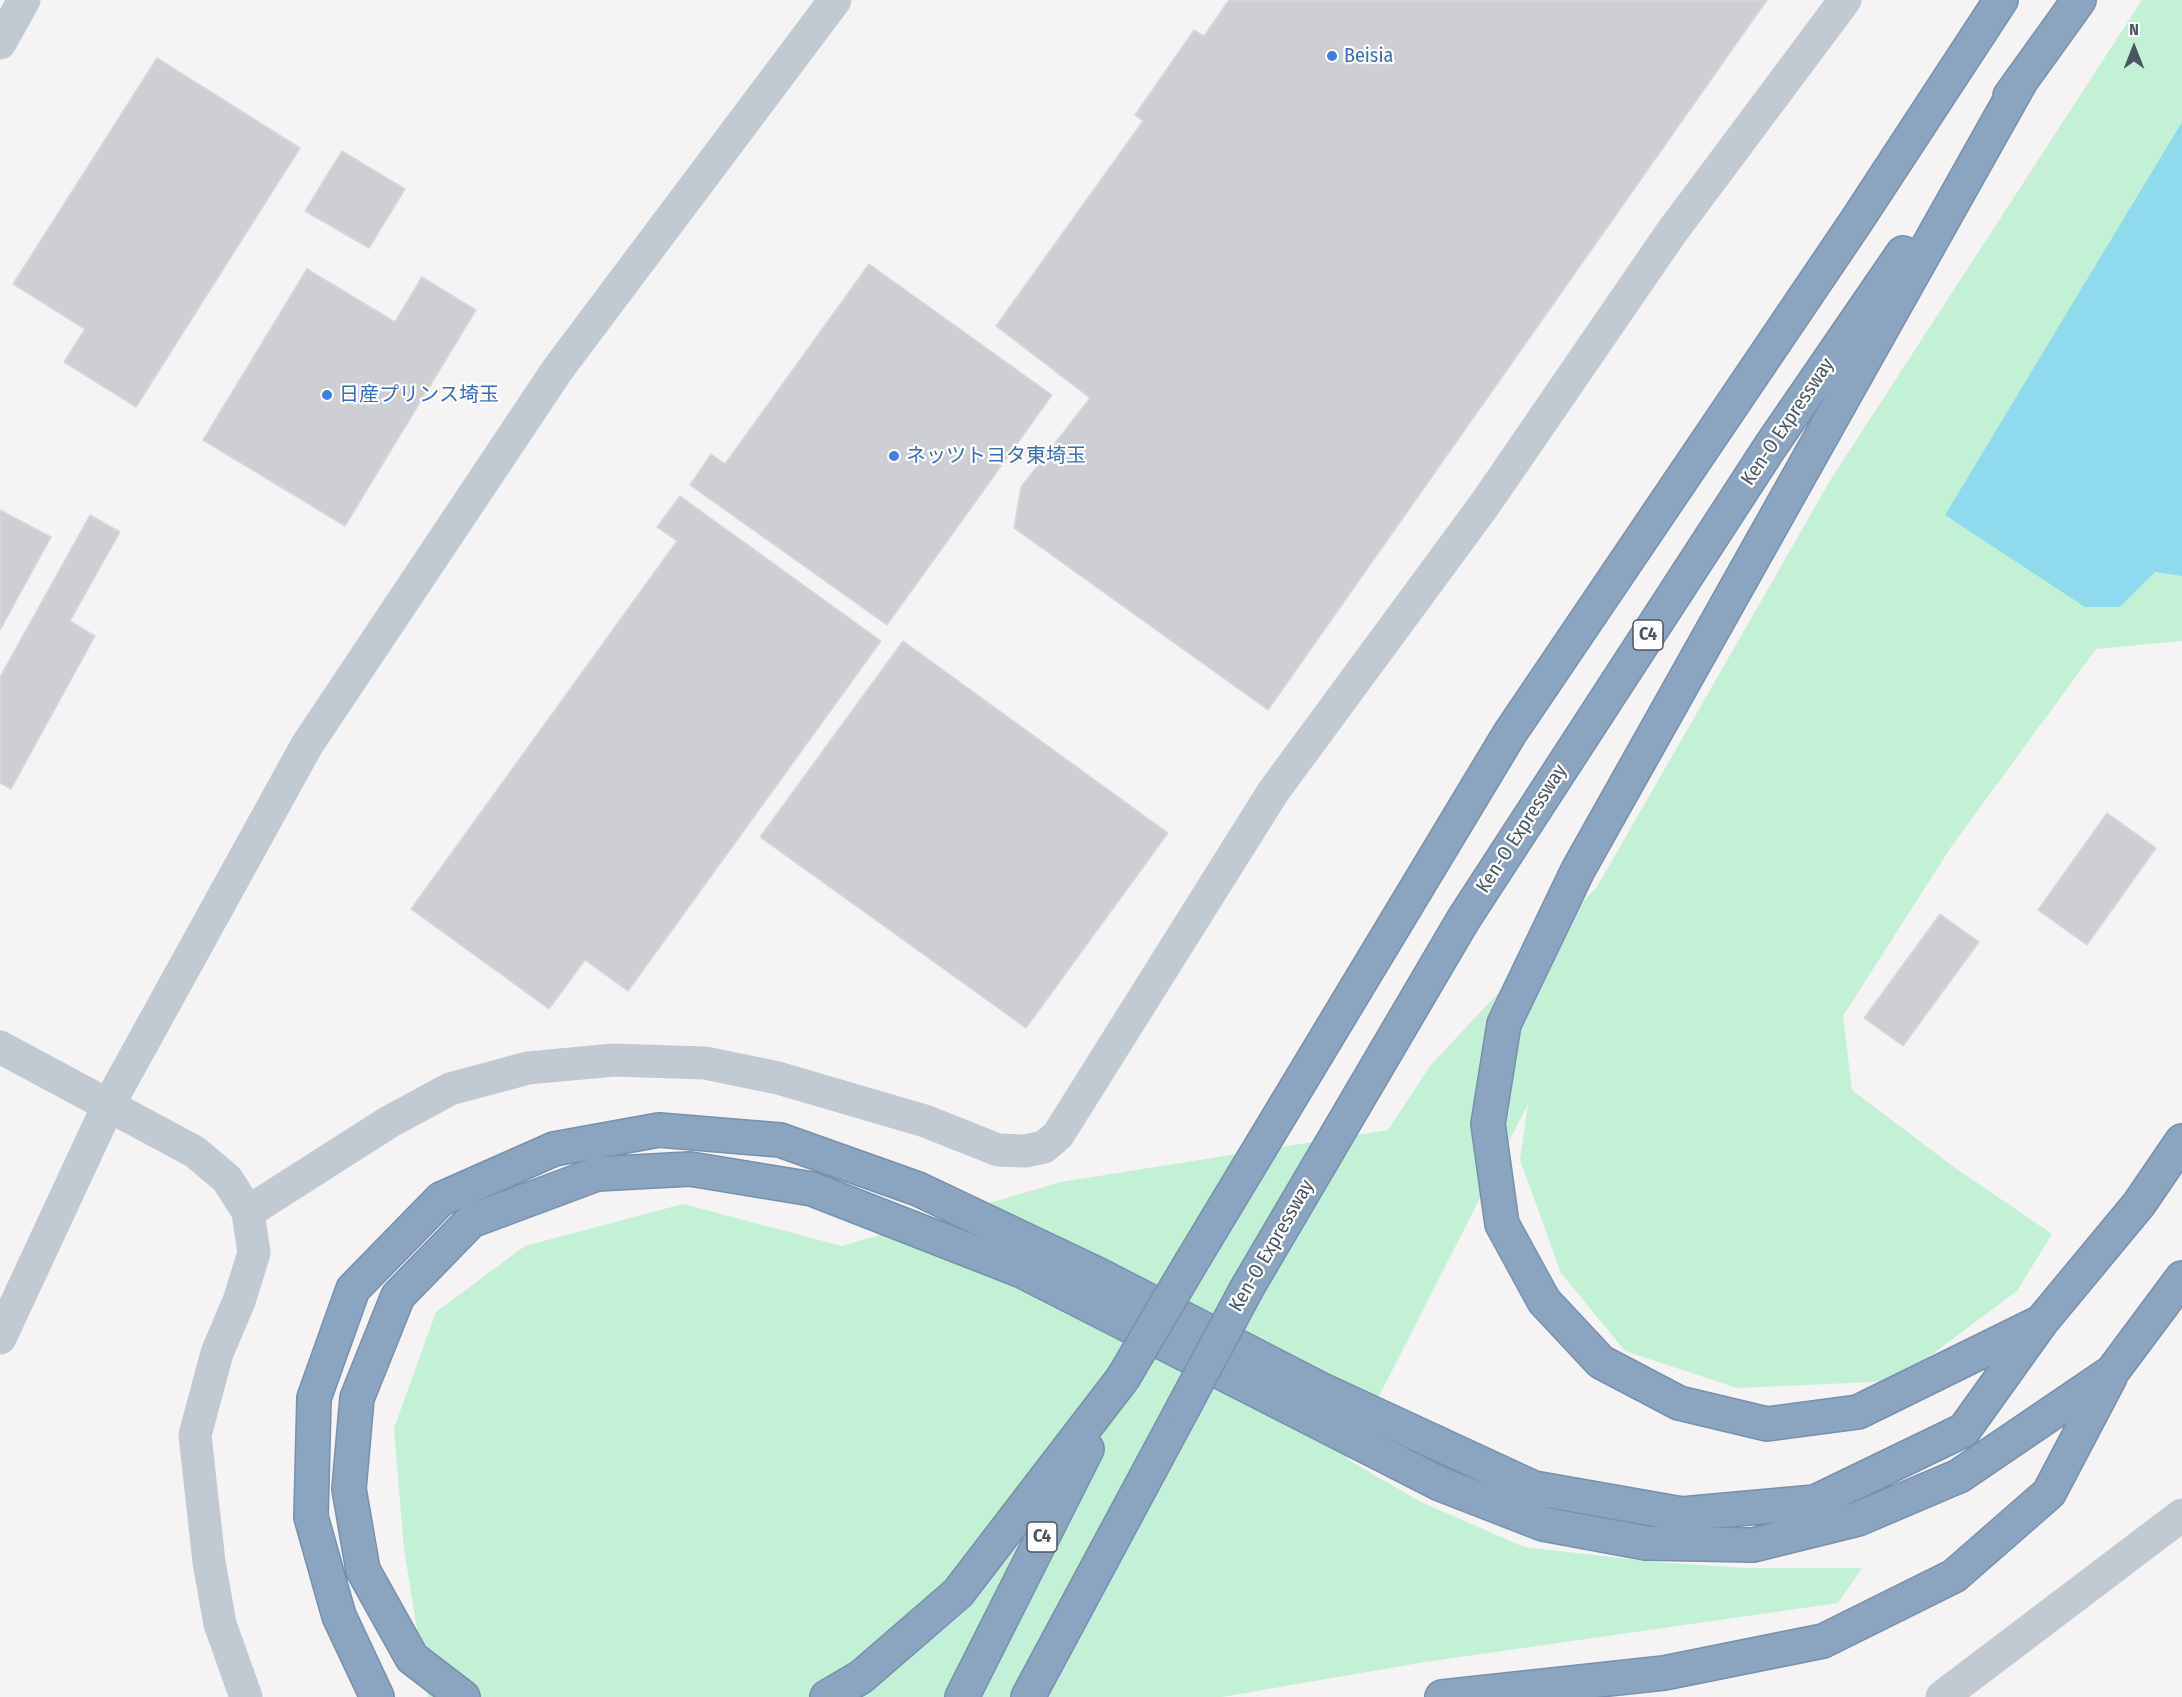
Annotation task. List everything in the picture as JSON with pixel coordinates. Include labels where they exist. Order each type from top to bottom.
[{"type":"highway","name":"C4","points":[[962,1697],[1123,1378],[1510,733],[1850,230],[2001,0]]},
{"type":"highway","name":"Ken-O Expressway","points":[[1028,1697],[1247,1288],[1463,920],[1770,447],[2022,79],[2079,0]]},
{"type":"highway","points":[[2022,79],[1562,901],[1504,1023],[1488,1124],[1502,1224],[1544,1301],[1601,1362],[1679,1403],[1767,1424],[1858,1412],[2042,1321]]},
{"type":"highway","points":[[376,1697],[339,1616],[311,1518],[314,1398],[353,1289],[441,1199],[554,1149],[659,1130],[780,1140],[918,1190],[1099,1275],[1320,1389],[1534,1488],[1682,1514],[1815,1502],[1964,1430],[2042,1321],[2139,1204],[2182,1141]]},
{"type":"highway","points":[[464,1697],[412,1658],[363,1570],[349,1490],[357,1398],[398,1296],[471,1221],[597,1174],[690,1169],[812,1189],[1022,1271],[1440,1484],[1543,1524],[1646,1543],[1753,1545],[1858,1519],[1959,1476],[2112,1372]]},
{"type":"highway","points":[[1442,1697],[1664,1673],[1823,1641],[1954,1576],[2049,1493],[2112,1372],[2182,1278]]},
{"type":"highway","points":[[827,1697],[861,1677],[958,1593],[1123,1378]]},
{"type":"street","points":[[0,43],[24,0]]},
{"type":"street","points":[[0,1338],[109,1104],[307,745],[558,369],[835,0]]},
{"type":"street","points":[[248,1212],[389,1122],[450,1089],[528,1068],[614,1060],[705,1063],[778,1078],[925,1121],[998,1150],[1025,1151],[1044,1147],[1058,1136],[1273,792],[1485,504],[1671,233],[1845,0]]},
{"type":"street","points":[[0,1047],[195,1152],[227,1179],[248,1212],[254,1253],[239,1301],[217,1353],[195,1436],[208,1562],[220,1624],[246,1697]]},
{"type":"street","points":[[1942,1697],[2182,1515]]},
{"type":"green space","points":[[2142,0],[2182,0],[2182,641],[2096,649],[1951,847],[1843,1016],[1852,1090],[1951,1165],[2052,1234],[2017,1291],[1896,1381],[1737,1388],[1625,1351],[1561,1273],[1520,1160],[1528,1104],[1347,1459],[1421,1502],[1524,1547],[1655,1562],[1745,1568],[1862,1568],[1838,1603],[1425,1662],[1222,1697],[428,1697],[404,1549],[394,1428],[436,1312],[525,1246],[683,1204],[842,1246],[1061,1182],[1388,1130],[1430,1066],[1597,887],[1831,479]]},
{"type":"water","points":[[2182,122],[2182,576],[2155,572],[2120,607],[2085,607],[1945,515]]},
{"type":"building","points":[[1229,0],[1767,0],[1268,710],[1014,528],[1021,487],[1090,398],[996,326],[1143,121],[1135,115],[1194,30],[1204,36]]},
{"type":"building","points":[[157,58],[300,148],[136,407],[64,362],[85,329],[13,284]]},
{"type":"building","points":[[342,151],[405,189],[369,248],[305,211]]},
{"type":"building","points":[[869,264],[1052,395],[887,625],[690,485],[711,454],[725,464]]},
{"type":"building","points":[[307,269],[395,322],[422,277],[476,310],[345,526],[203,440]]},
{"type":"building","points":[[680,496],[881,641],[628,991],[585,960],[549,1009],[411,909],[677,541],[657,527]]},
{"type":"building","points":[[0,510],[51,537],[0,630]]},
{"type":"building","points":[[90,515],[120,532],[70,621],[95,636],[11,789],[0,783],[0,677]]},
{"type":"building","points":[[903,641],[1168,833],[1026,1028],[760,837]]},
{"type":"building","points":[[2107,813],[2156,848],[2087,945],[2038,910]]},
{"type":"building","points":[[1940,914],[1979,942],[1903,1046],[1864,1018]]},
{"type":"place","name":"Beisia","points":[[1332,56]]},
{"type":"place","name":"日産プリンス埼玉","points":[[327,395]]},
{"type":"place","name":"ネッツトヨタ東埼玉","points":[[894,456]]}]
